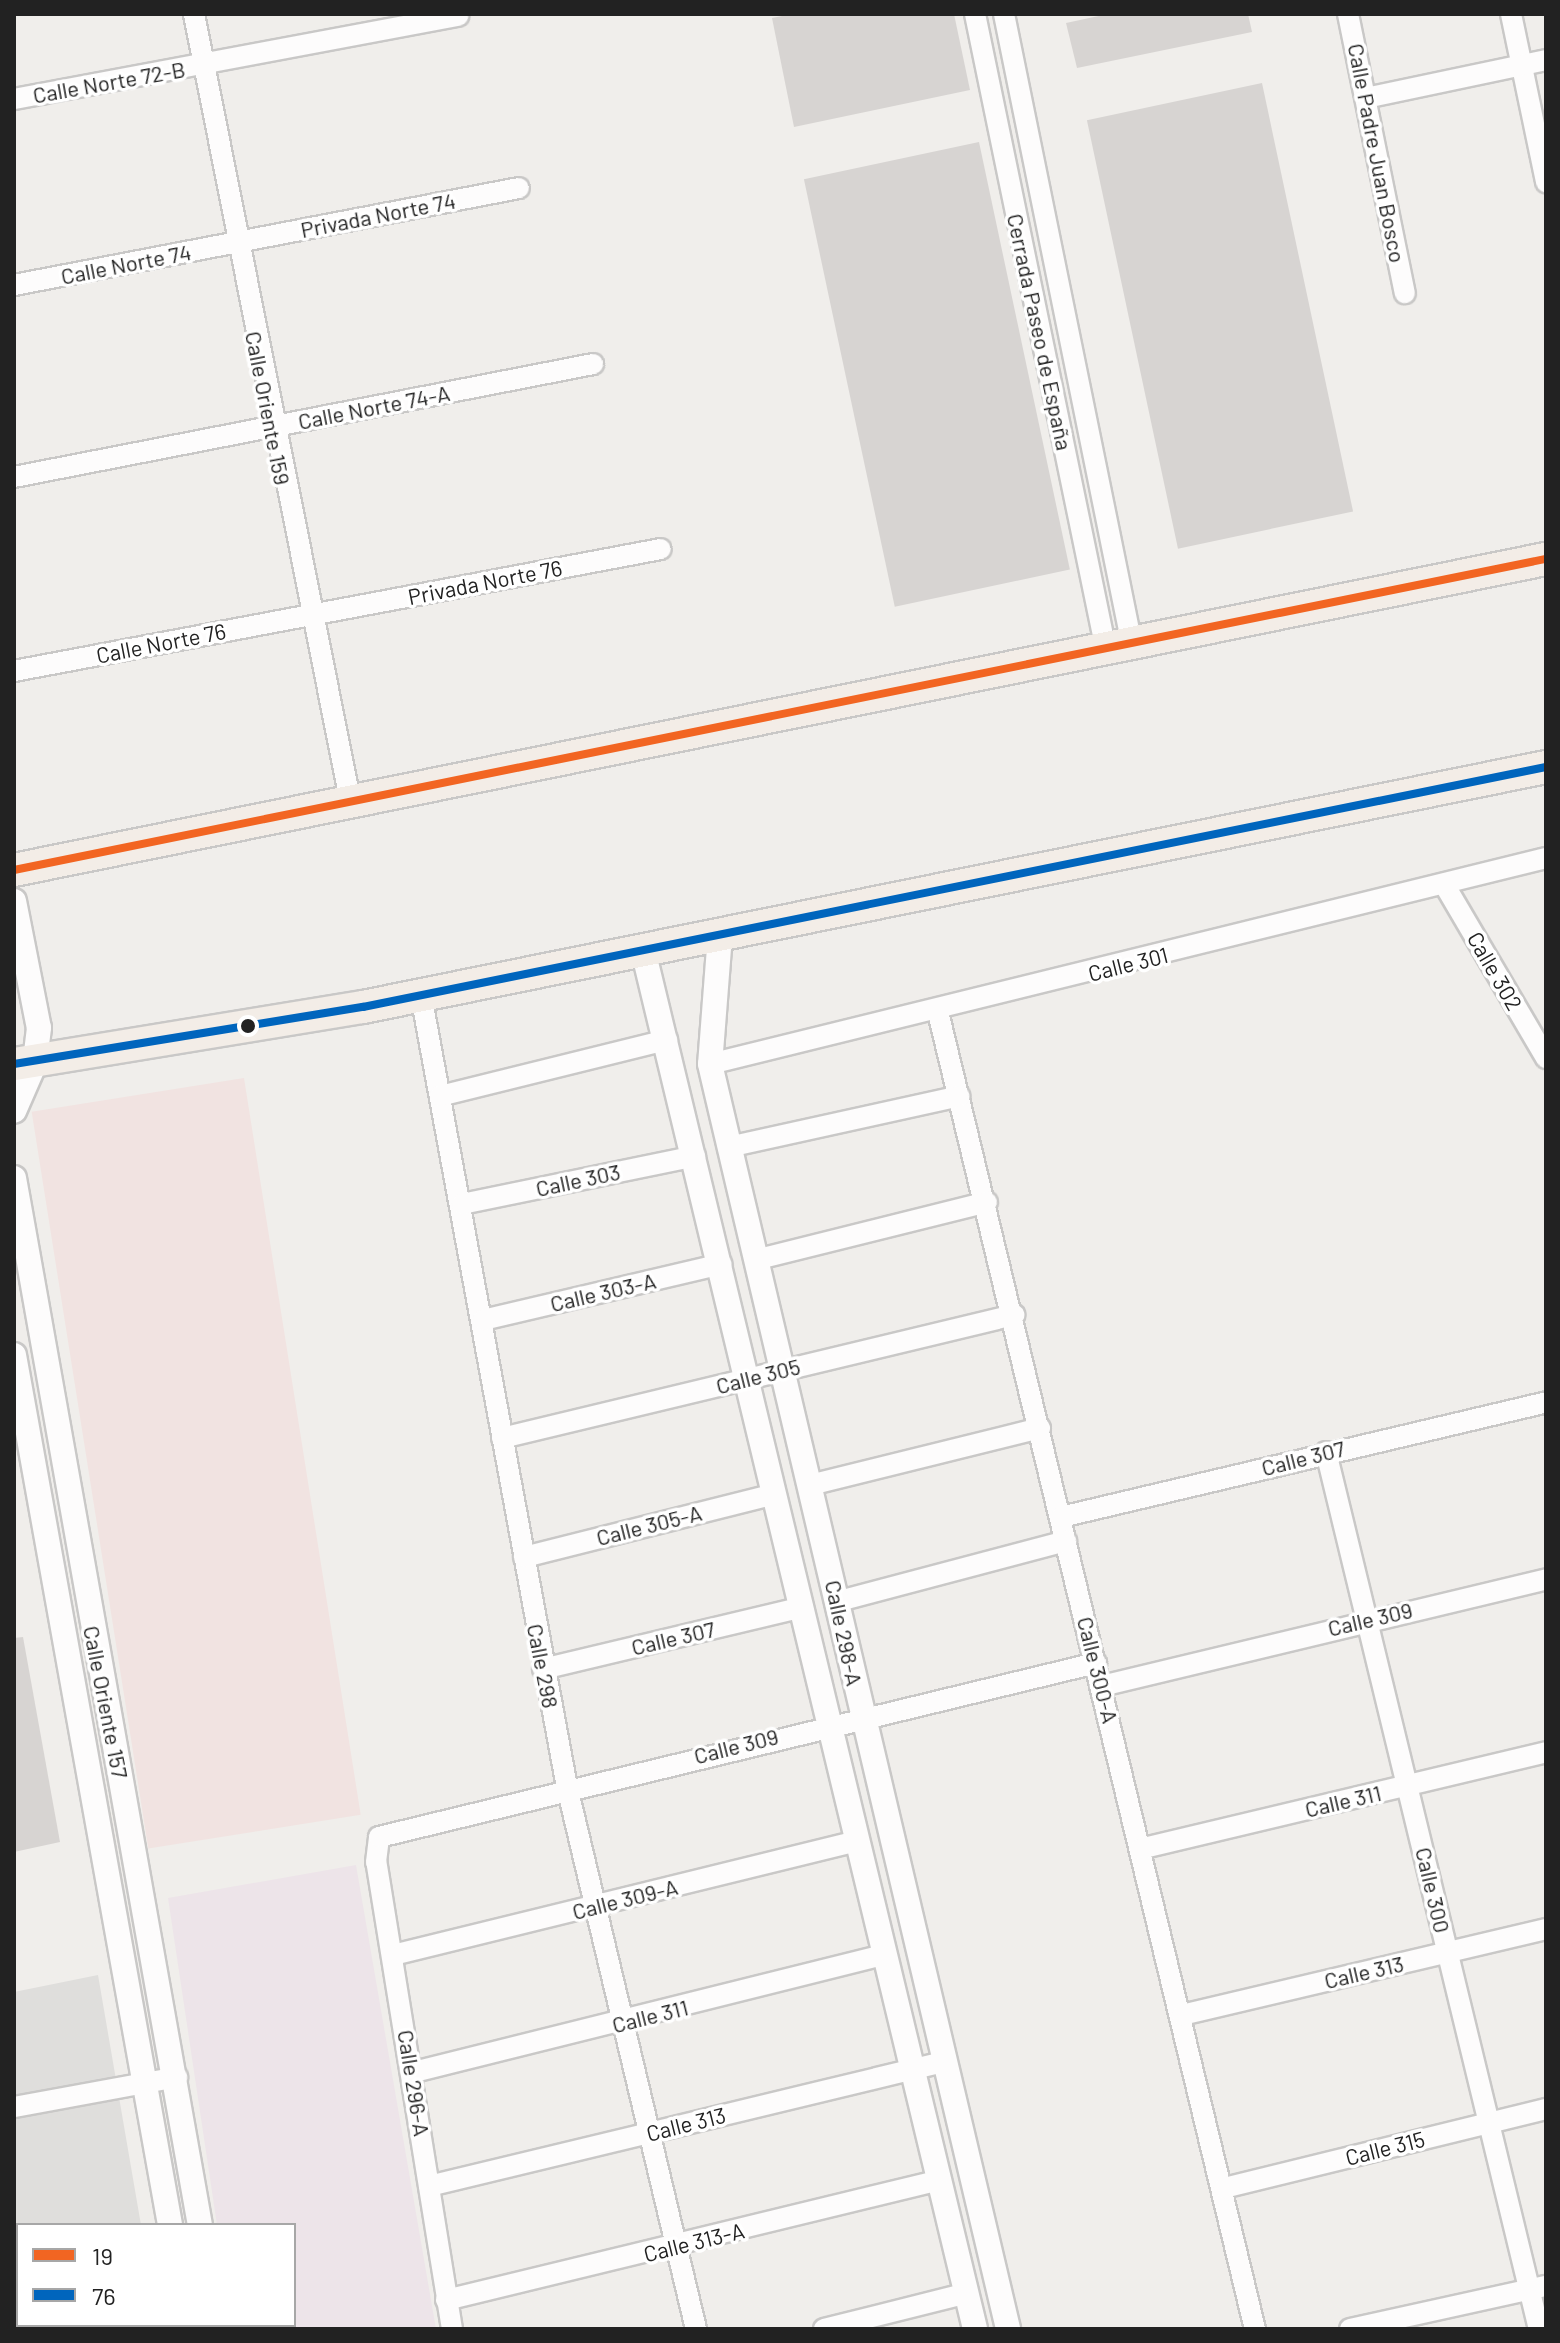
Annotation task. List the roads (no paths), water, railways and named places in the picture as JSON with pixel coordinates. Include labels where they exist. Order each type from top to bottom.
[{"type":"main road","points":[[14,870],[1546,559]]},
{"type":"main road","points":[[24,1063],[421,995],[1546,767]]},
{"type":"street","name":"Calle Oriente 159","points":[[194,14],[308,615],[350,800]]},
{"type":"street","name":"Cerrada Paseo de España","points":[[975,14],[1119,647]]},
{"type":"street","name":"Cerrada Paseo de España","points":[[1004,14],[1119,647]]},
{"type":"street","name":"Calle Padre Juan Bosco","points":[[1348,14],[1405,293]]},
{"type":"street","points":[[1511,14],[1546,182]]},
{"type":"street","name":"Calle Norte 72-B","points":[[14,99],[204,66],[458,16]]},
{"type":"street","points":[[1366,98],[1546,60]]},
{"type":"street","name":"Privada Norte 74","points":[[237,243],[519,188]]},
{"type":"street","name":"Calle Norte 74","points":[[14,285],[237,243]]},
{"type":"street","name":"Calle Norte 74-A","points":[[14,477],[593,364]]},
{"type":"street","name":"Privada Norte 76","points":[[308,615],[661,549]]},
{"type":"street","name":"Calle Norte 76","points":[[14,671],[308,615]]},
{"type":"street","name":"Calle 301","points":[[710,1064],[938,1012],[1546,858]]},
{"type":"street","name":"Calle 302","points":[[1444,884],[1539,1033],[1546,1058]]},
{"type":"street","points":[[14,901],[39,1028],[24,1063],[14,1111]]},
{"type":"street","name":"Calle 298-A","points":[[720,935],[710,1064],[781,1371],[839,1601],[862,1715],[1008,2329]]},
{"type":"street","name":"Calle 298-A","points":[[643,950],[722,1264],[975,2329]]},
{"type":"street","name":"Calle 298","points":[[421,995],[462,1204],[543,1669],[567,1787],[620,2024],[696,2329]]},
{"type":"street","name":"Calle 300-A","points":[[938,1012],[987,1202],[1140,1849],[1224,2188],[1255,2329]]},
{"type":"street","points":[[440,1096],[667,1040]]},
{"type":"street","points":[[728,1147],[959,1096]]},
{"type":"street","name":"Calle 303","points":[[462,1204],[695,1156]]},
{"type":"street","name":"Calle Oriente 157","points":[[14,1178],[79,1564],[177,2077],[200,2223]]},
{"type":"street","points":[[755,1260],[987,1202]]},
{"type":"street","name":"Calle 303-A","points":[[483,1320],[722,1264]]},
{"type":"street","name":"Calle 305","points":[[502,1438],[1014,1315]]},
{"type":"street","name":"Calle Oriente 157","points":[[14,1355],[50,1570],[146,2080],[170,2223]]},
{"type":"street","name":"Calle 307","points":[[1061,1517],[1546,1402]]},
{"type":"street","points":[[810,1485],[1040,1428]]},
{"type":"street","name":"Calle 300","points":[[1326,1452],[1490,2123],[1538,2288],[1539,2329]]},
{"type":"street","name":"Calle 305-A","points":[[524,1557],[775,1494]]},
{"type":"street","points":[[839,1601],[1066,1541]]},
{"type":"street","points":[[50,1570],[79,1564]]},
{"type":"street","name":"Calle 309","points":[[1102,1686],[1546,1579]]},
{"type":"street","name":"Calle 307","points":[[543,1669],[803,1607]]},
{"type":"street","name":"Calle 309","points":[[379,1837],[567,1787],[862,1715],[1096,1663]]},
{"type":"street","name":"Calle 311","points":[[1140,1849],[1546,1752]]},
{"type":"street","name":"Calle 296-A","points":[[379,1837],[376,1862],[414,2072],[452,2329]]},
{"type":"street","name":"Calle 309-A","points":[[393,1955],[857,1841]]},
{"type":"street","name":"Calle 313","points":[[1182,2015],[1546,1929]]},
{"type":"street","name":"Calle 311","points":[[414,2072],[620,2024],[885,1955]]},
{"type":"street","name":"Calle 313","points":[[429,2186],[943,2062]]},
{"type":"street","points":[[14,2107],[146,2080],[177,2077]]},
{"type":"street","name":"Calle 315","points":[[1224,2188],[1546,2109]]},
{"type":"street","name":"Calle 313-A","points":[[446,2300],[674,2248],[940,2180]]},
{"type":"street","points":[[1350,2329],[1538,2288]]},
{"type":"street","points":[[824,2329],[967,2293]]}]
